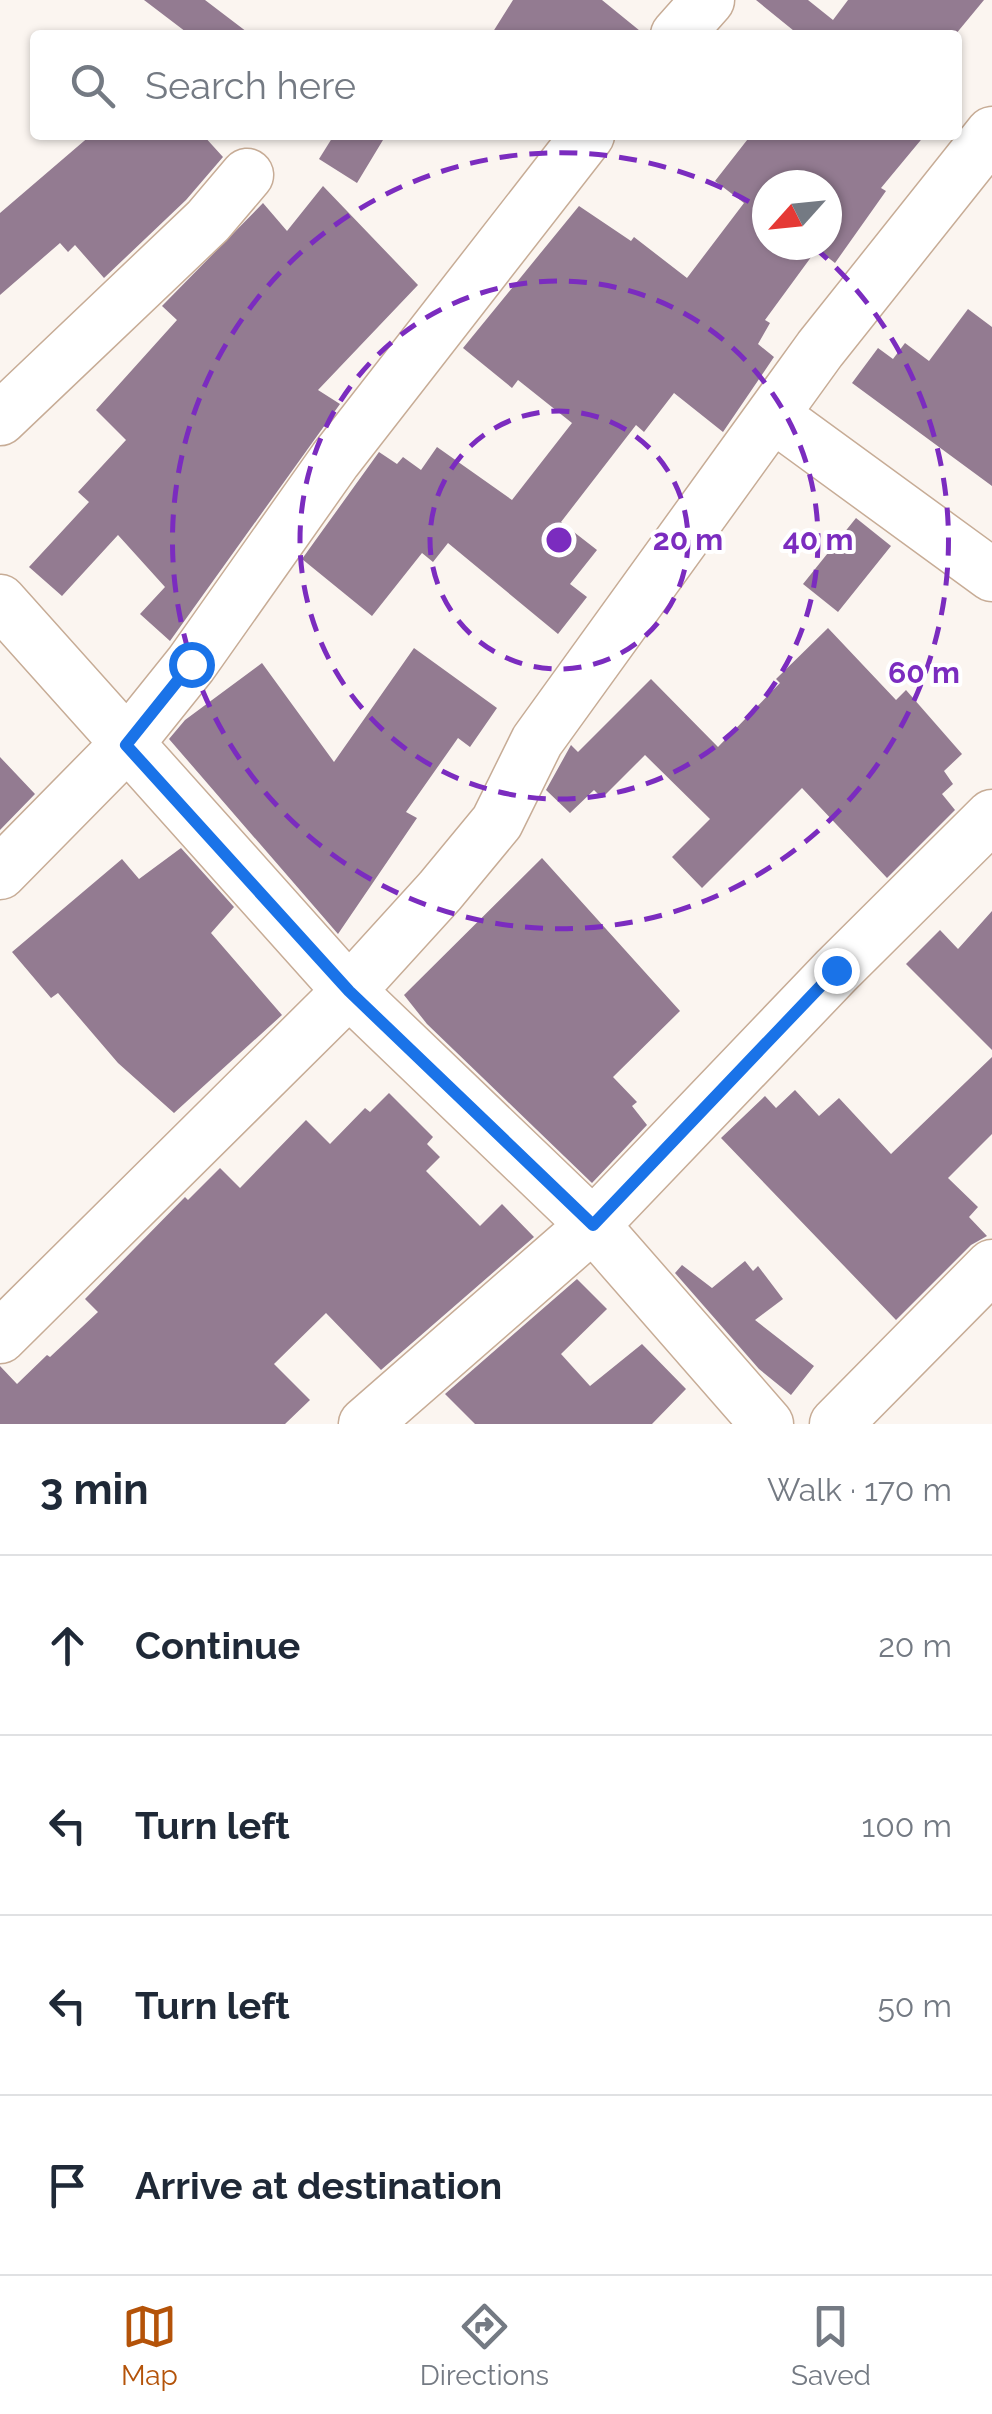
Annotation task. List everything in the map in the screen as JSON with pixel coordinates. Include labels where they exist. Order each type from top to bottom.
[{"type":"street","points":[[681,30],[708,0]]},
{"type":"street","points":[[0,1337],[349,991],[497,822],[537,741],[820,349],[992,134]]},
{"type":"street","points":[[0,873],[126,745],[191,664],[346,444],[584,140]]},
{"type":"street","points":[[0,420],[208,221],[247,174]]},
{"type":"street","points":[[774,416],[992,574]]},
{"type":"street","points":[[0,601],[349,991],[593,1225],[767,1424]]},
{"type":"street","points":[[364,1424],[593,1225],[836,970],[992,816]]},
{"type":"street","points":[[836,1424],[992,1266]]},
{"type":"building","points":[[144,0],[205,0],[244,30],[183,30]]},
{"type":"building","points":[[513,0],[602,0],[639,30],[494,30]]},
{"type":"building","points":[[756,0],[808,0],[833,20],[848,0],[984,0],[959,30],[793,30]]},
{"type":"building","points":[[85,140],[208,140],[223,157],[186,200],[104,278],[75,245],[68,252],[60,243],[0,295],[0,213]]},
{"type":"building","points":[[331,140],[383,140],[357,183],[319,159]]},
{"type":"building","points":[[747,140],[921,140],[881,188],[886,191],[842,253],[842,170],[752,170],[752,260],[809,260],[765,320],[770,323],[758,344],[774,357],[723,432],[674,393],[644,432],[636,425],[561,522],[597,550],[570,584],[587,597],[558,634],[448,543],[433,562],[422,553],[372,616],[302,559],[379,452],[397,464],[403,457],[421,470],[437,447],[512,500],[572,423],[518,380],[512,388],[463,348],[579,206],[631,241],[634,237],[687,278],[744,203],[715,181]]},
{"type":"building","points":[[323,186],[418,285],[318,390],[340,404],[170,641],[140,614],[165,587],[118,535],[62,596],[29,567],[89,502],[78,492],[126,440],[96,410],[177,320],[162,306],[263,203],[287,231]]},
{"type":"building","points":[[968,309],[992,327],[992,486],[852,383],[878,348],[893,359],[905,343],[929,361]]},
{"type":"building","points":[[856,518],[891,546],[838,612],[803,584]]},
{"type":"building","points":[[828,628],[896,700],[906,690],[962,754],[944,771],[953,784],[942,794],[955,810],[887,878],[802,788],[702,888],[672,857],[710,819],[645,755],[602,798],[594,790],[570,813],[546,790],[571,745],[578,752],[651,679],[718,747],[780,683],[776,679]]},
{"type":"building","points":[[414,648],[497,708],[470,747],[458,738],[406,812],[417,818],[338,934],[169,739],[185,720],[262,663],[334,762]]},
{"type":"building","points":[[0,757],[35,794],[0,830]]},
{"type":"building","points":[[181,848],[234,907],[211,933],[282,1015],[174,1113],[118,1063],[58,993],[51,998],[12,952],[122,859],[139,879]]},
{"type":"building","points":[[542,858],[680,1011],[613,1077],[637,1102],[632,1106],[647,1125],[592,1183],[427,1024],[404,995]]},
{"type":"building","points":[[992,911],[992,1050],[906,964],[940,930],[958,949]]},
{"type":"building","points":[[992,1057],[992,1134],[948,1178],[978,1207],[969,1217],[987,1236],[971,1245],[896,1320],[721,1138],[765,1096],[776,1108],[795,1090],[819,1116],[839,1098],[891,1154]]},
{"type":"building","points":[[389,1093],[433,1137],[427,1144],[440,1157],[426,1171],[480,1226],[502,1204],[534,1237],[381,1370],[326,1313],[274,1364],[310,1400],[285,1424],[0,1424],[0,1366],[17,1384],[47,1355],[50,1357],[98,1312],[85,1299],[185,1197],[188,1200],[220,1168],[240,1188],[306,1120],[330,1144],[365,1108],[370,1112]]},
{"type":"building","points":[[745,1261],[753,1271],[758,1266],[783,1299],[755,1320],[814,1366],[791,1395],[759,1369],[675,1273],[682,1265],[712,1288]]},
{"type":"building","points":[[577,1279],[607,1309],[561,1354],[590,1386],[642,1344],[686,1389],[652,1424],[475,1424],[445,1394]]},
{"type":"route","points":[[191,664],[126,745],[349,991],[593,1225],[836,970]]}]
